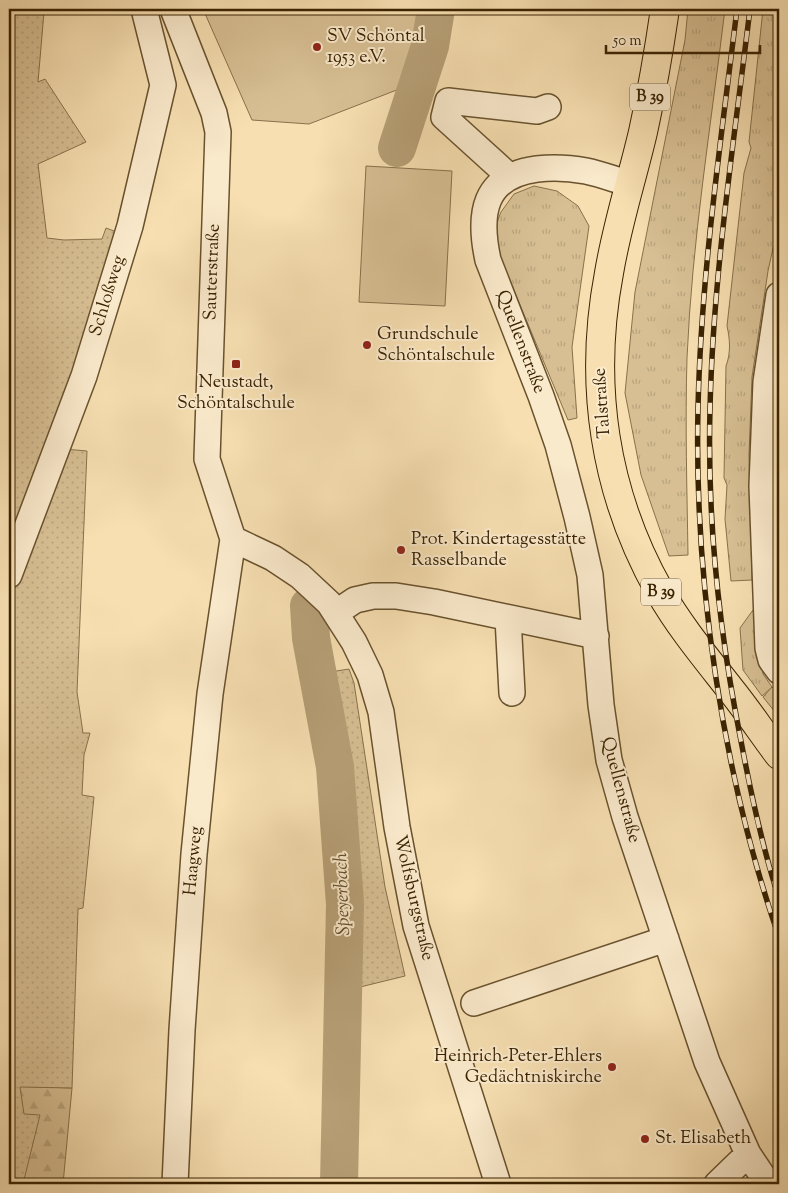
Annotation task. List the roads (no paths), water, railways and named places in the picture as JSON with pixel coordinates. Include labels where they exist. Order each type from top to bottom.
[{"type":"main road","name":"Talstraße","points":[[665,9],[652,88],[608,274],[600,340],[600,402],[611,466],[637,546],[661,593],[687,634],[779,755]]},
{"type":"street","name":"Schloßweg","points":[[9,575],[84,376],[130,226],[163,85],[144,9]]},
{"type":"street","name":"Sauterstraße","points":[[173,9],[214,113],[218,132],[207,459],[233,539]]},
{"type":"street","points":[[548,107],[537,111],[448,101],[444,117],[509,176],[523,171],[564,168],[586,171],[630,184]]},
{"type":"street","name":"Quellenstraße","points":[[509,176],[491,194],[483,218],[483,238],[488,260],[558,445],[590,575],[601,705],[609,760],[707,1062],[748,1154],[768,1184]]},
{"type":"street","points":[[779,295],[766,382],[762,486],[768,648],[771,660],[779,671]]},
{"type":"street","points":[[233,539],[273,558],[300,576],[337,612],[356,600],[373,596],[396,596],[434,602],[596,636]]},
{"type":"street","name":"Haagweg","points":[[175,1184],[182,1030],[194,854],[211,685],[233,539]]},
{"type":"street","name":"Wolfsburgstraße","points":[[337,612],[354,642],[373,684],[381,712],[397,827],[416,926],[498,1184]]},
{"type":"street","points":[[508,618],[512,693]]},
{"type":"street","points":[[474,1003],[666,939]]},
{"type":"street","points":[[717,1184],[748,1154]]},
{"type":"waterway","name":"Speyerbach","points":[[397,148],[430,46],[436,9]]},
{"type":"waterway","name":"Speyerbach","points":[[309,606],[311,638],[335,767],[345,904],[339,1184]]},
{"type":"railway","points":[[737,9],[707,258],[703,308],[698,408],[701,541],[707,608],[727,743],[759,874],[779,937]]},
{"type":"railway","points":[[750,9],[725,209],[715,309],[710,409],[710,493],[716,576],[733,700],[757,820],[779,898]]},
{"type":"place","name":"SV Schöntal 1953 e.V.","points":[[317,47]]},
{"type":"place","name":"Grundschule Schöntalschule","points":[[367,345]]},
{"type":"place","name":"Neustadt, Schöntalschule","points":[[236,364]]},
{"type":"place","name":"Prot. Kindertagesstätte Rasselbande","points":[[401,550]]},
{"type":"place","name":"Heinrich-Peter-Ehlers Gedächtniskirche","points":[[612,1067]]},
{"type":"place","name":"St. Elisabeth","points":[[645,1139]]}]
